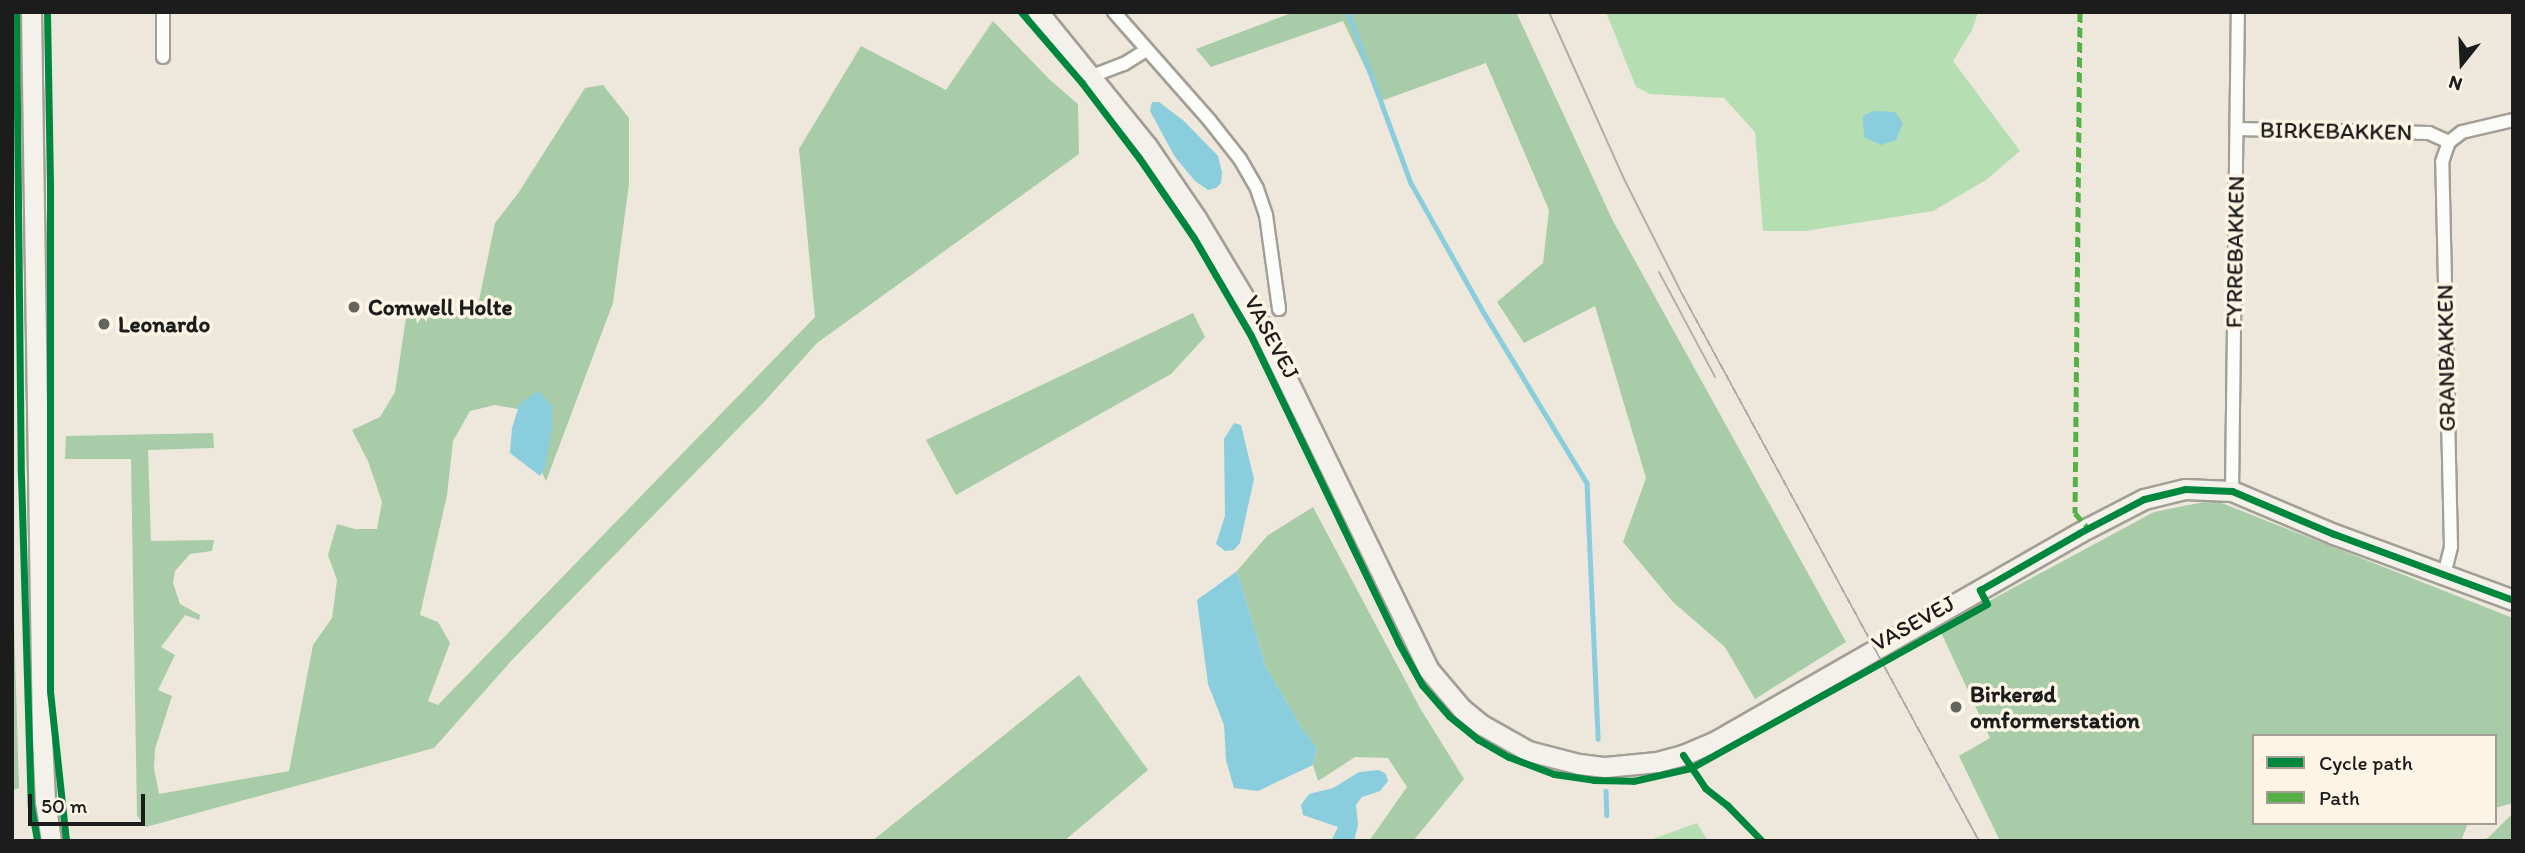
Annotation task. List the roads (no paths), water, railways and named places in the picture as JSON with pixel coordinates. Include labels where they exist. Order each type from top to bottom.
[{"type":"street","points":[[31,12],[42,725],[45,801],[51,841]]},
{"type":"street","points":[[163,12],[163,57]]},
{"type":"street","name":"VASEVEJ","points":[[1038,12],[1147,146],[1196,218],[1261,326],[1428,669],[1444,690],[1472,717],[1505,740],[1528,751],[1579,765],[1605,767],[1657,762],[1683,755],[1714,742],[2078,533],[2144,499],[2185,489],[2232,491],[2513,600]]},
{"type":"street","name":"VASEVEJ","points":[[1114,12],[1210,121],[1240,159],[1257,189],[1266,215],[1279,309]]},
{"type":"street","name":"FYRREBAKKEN","points":[[2232,491],[2238,12]]},
{"type":"street","points":[[1092,76],[1124,64],[1146,50]]},
{"type":"street","points":[[2449,142],[2462,132],[2513,120]]},
{"type":"street","name":"BIRKEBAKKEN","points":[[2236,129],[2430,133],[2449,142]]},
{"type":"street","name":"GRANBAKKEN","points":[[2444,575],[2451,547],[2442,163],[2449,142]]},
{"type":"water","points":[[1152,102],[1159,102],[1184,121],[1218,156],[1222,172],[1221,183],[1216,188],[1208,190],[1195,181],[1175,157],[1150,111]]},
{"type":"water","points":[[1873,111],[1895,112],[1903,123],[1896,140],[1881,145],[1864,137],[1863,116]]},
{"type":"water","points":[[539,391],[552,406],[552,427],[545,467],[540,476],[510,453],[512,428],[520,403]]},
{"type":"water","points":[[1234,423],[1241,425],[1254,479],[1240,543],[1234,550],[1225,551],[1216,544],[1225,516],[1224,439]]},
{"type":"water","points":[[1237,571],[1266,667],[1303,730],[1317,748],[1313,765],[1258,791],[1234,788],[1226,760],[1224,725],[1208,684],[1197,600]]},
{"type":"water","points":[[1379,770],[1386,774],[1388,781],[1380,791],[1362,797],[1356,805],[1358,825],[1354,841],[1331,841],[1338,827],[1303,815],[1301,805],[1309,794],[1333,788],[1359,772]]},
{"type":"waterway","points":[[1348,12],[1411,183],[1484,313],[1587,483],[1598,739]]},
{"type":"waterway","points":[[1606,791],[1607,815]]},
{"type":"tram line","points":[[1549,12],[1624,179],[1680,290],[1979,841]]},
{"type":"tram line","points":[[1659,272],[1715,377]]},
{"type":"place","name":"Comwell Holte","points":[[354,307]]},
{"type":"place","name":"Leonardo","points":[[104,324]]},
{"type":"place","name":"Birkerød omformerstation","points":[[1956,707]]}]
